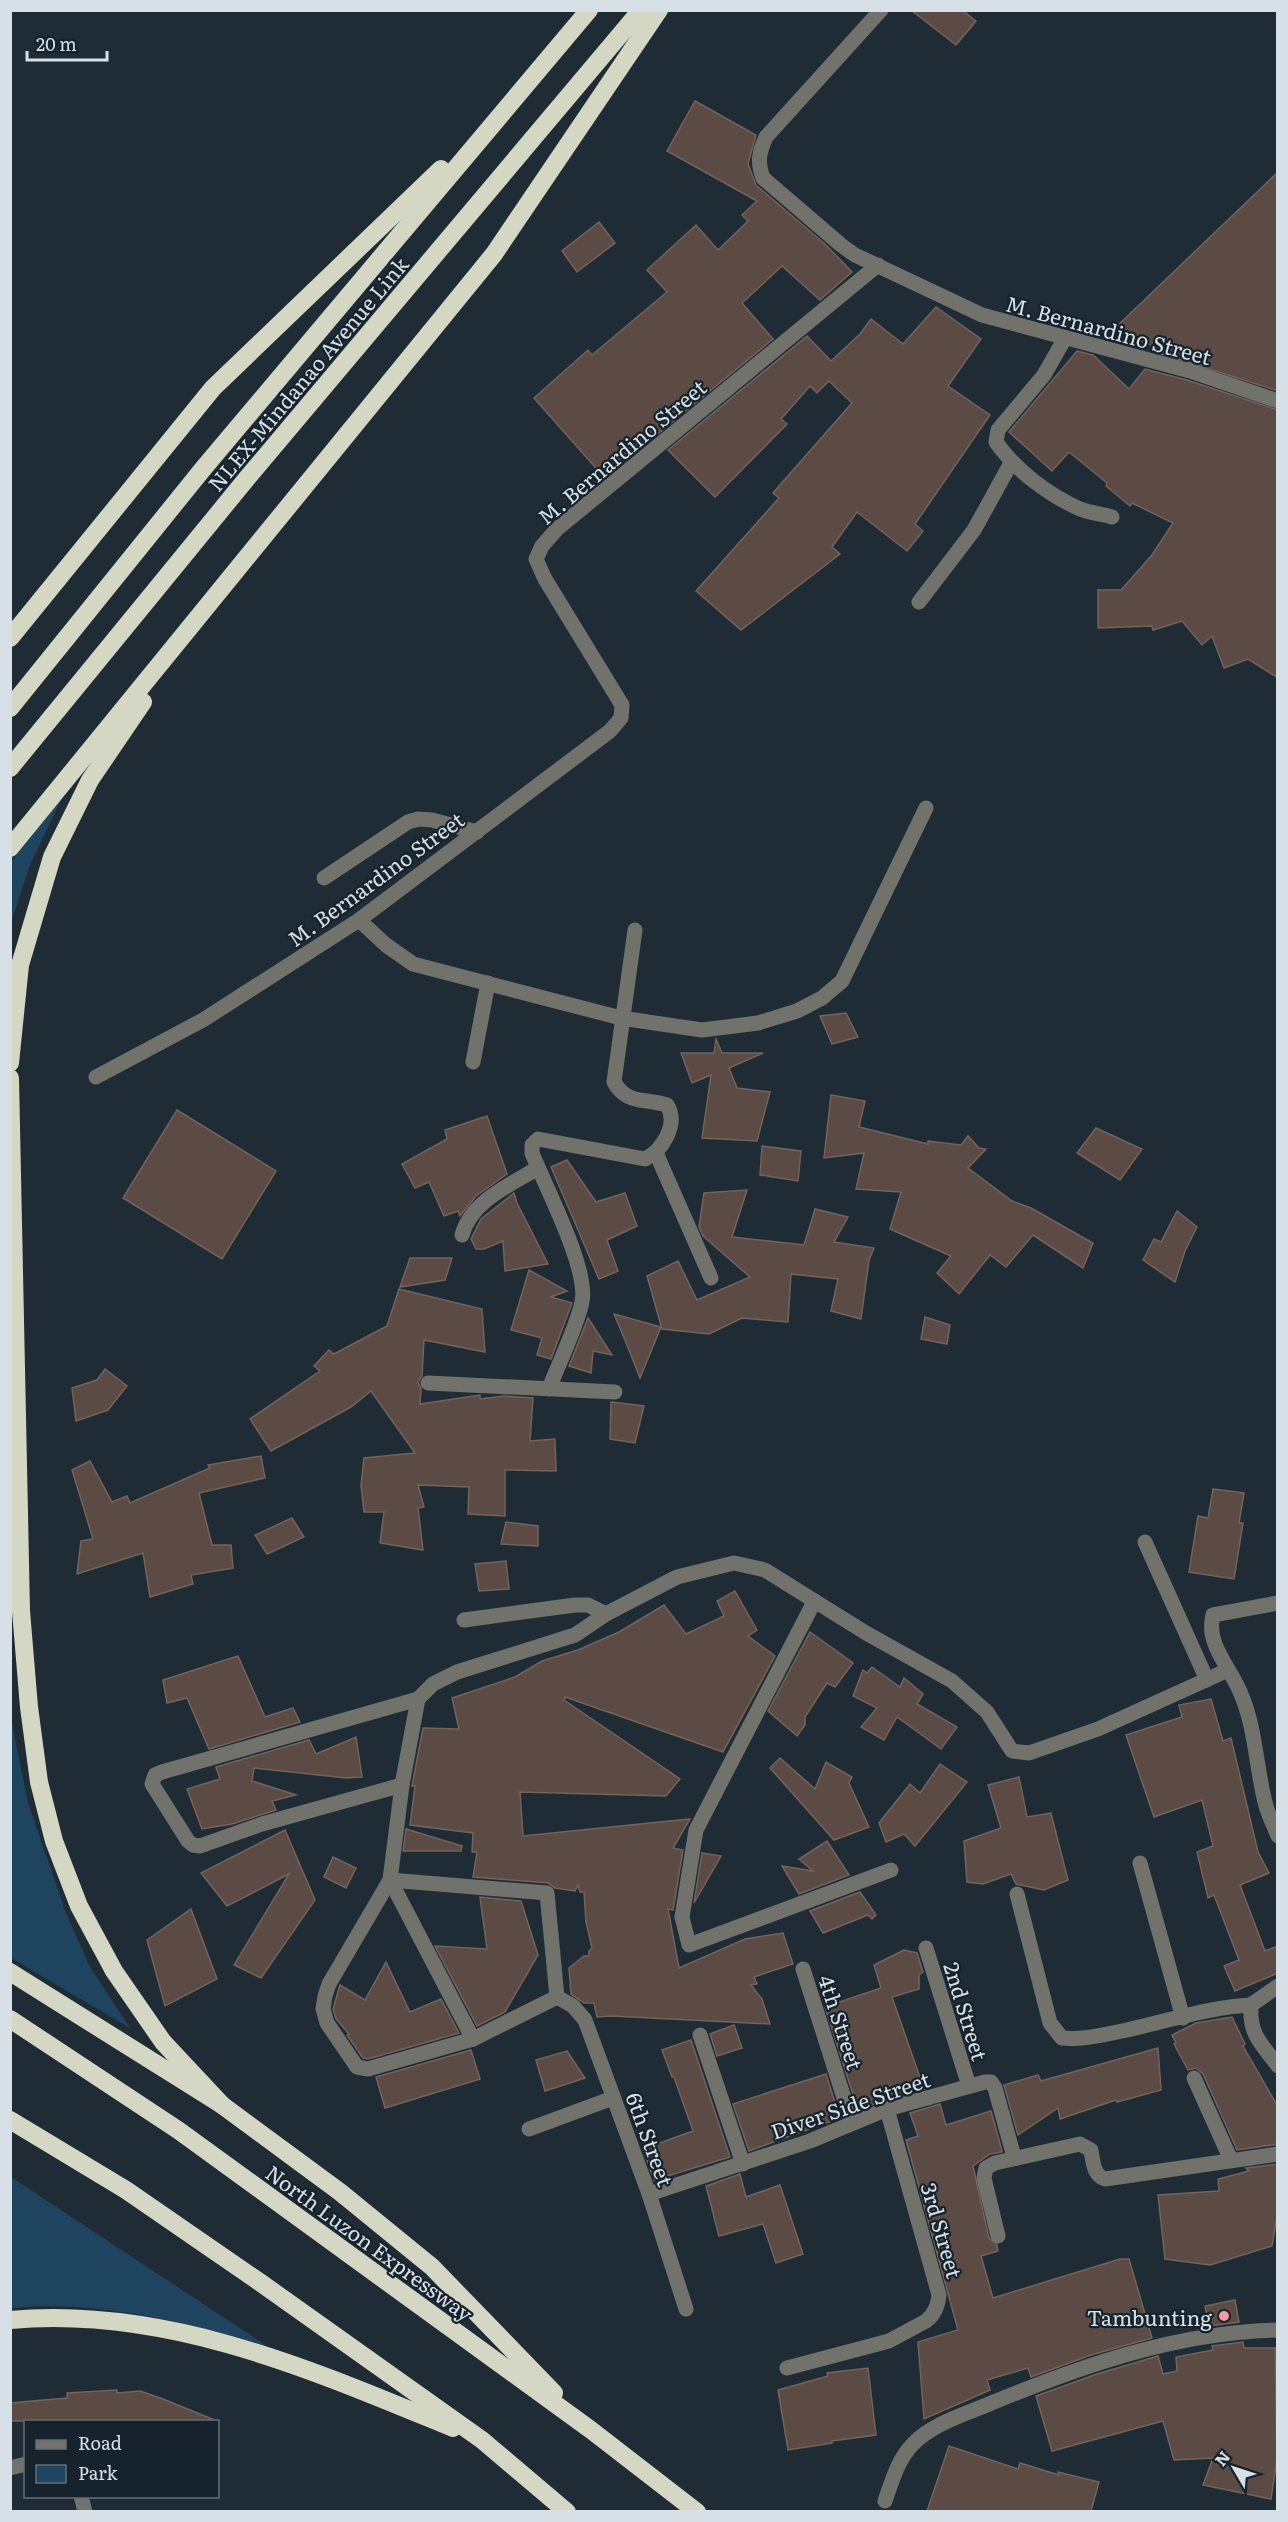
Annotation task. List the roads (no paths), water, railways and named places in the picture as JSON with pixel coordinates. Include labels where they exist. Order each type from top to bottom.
[{"type":"highway","name":"NLEX-Mindanao Avenue Link","points":[[10,708],[202,470],[589,10]]},
{"type":"highway","name":"NLEX-Mindanao Avenue Link","points":[[10,768],[248,477],[641,10]]},
{"type":"highway","points":[[10,848],[494,254],[659,10]]},
{"type":"highway","points":[[10,638],[213,388],[501,112]]},
{"type":"highway","points":[[10,1063],[20,965],[52,857],[90,780],[241,564]]},
{"type":"highway","points":[[10,1078],[21,1611],[29,1707],[39,1782],[58,1852],[79,1906],[114,1971],[163,2042],[222,2104]]},
{"type":"highway","points":[[10,1972],[222,2104],[340,2192],[432,2267],[591,2430]]},
{"type":"highway","name":"North Luzon Expressway","points":[[10,2019],[178,2130],[591,2430],[697,2511]]},
{"type":"highway","points":[[10,2120],[126,2190],[482,2440],[567,2511]]},
{"type":"highway","points":[[10,2320],[88,2319],[208,2338],[321,2374],[482,2440]]},
{"type":"street","points":[[878,265],[855,255],[841,245],[763,178],[759,165],[760,151],[766,137],[881,10]]},
{"type":"street","name":"M. Bernardino Street","points":[[96,1077],[203,1020],[359,921],[610,731],[621,718],[622,705],[545,579],[536,559],[542,546],[557,530],[878,265],[982,315],[1190,371],[1278,401]]},
{"type":"street","points":[[1065,338],[1044,375],[998,430],[996,442],[1011,463],[1043,486],[1081,509],[1112,516]]},
{"type":"street","points":[[919,602],[974,530],[1011,463]]},
{"type":"street","points":[[359,921],[412,964],[621,1018],[702,1030],[758,1023],[797,1011],[822,998],[842,981],[926,808]]},
{"type":"street","points":[[324,878],[408,822],[418,819],[477,832]]},
{"type":"street","points":[[549,1389],[583,1300],[581,1276],[574,1253],[532,1153],[532,1145],[538,1139],[645,1159],[656,1153],[666,1139],[671,1111],[667,1105],[623,1095],[614,1082],[621,1018],[635,930]]},
{"type":"street","points":[[473,1062],[488,983]]},
{"type":"street","points":[[656,1153],[711,1278]]},
{"type":"street","points":[[462,1235],[465,1223],[482,1204],[497,1192],[538,1168]]},
{"type":"street","points":[[428,1383],[615,1392]]},
{"type":"street","points":[[1145,1542],[1207,1680]]},
{"type":"street","points":[[402,1785],[262,1824],[200,1846],[193,1845],[188,1840],[152,1784],[155,1775],[162,1772],[418,1699],[433,1684],[457,1672],[575,1635],[606,1614],[677,1577],[734,1563],[765,1570],[814,1602],[952,1681],[987,1712],[1012,1751],[1019,1753],[1029,1753],[1098,1729],[1228,1670]]},
{"type":"street","points":[[814,1602],[696,1830],[682,1917],[688,1945],[891,1870]]},
{"type":"street","points":[[1278,1603],[1214,1615],[1210,1627],[1214,1641],[1241,1694],[1266,1806],[1278,1836]]},
{"type":"street","points":[[464,1620],[575,1605],[588,1605],[606,1614]]},
{"type":"street","points":[[390,1880],[547,1893],[557,1996],[473,2039],[368,2069],[362,2068],[351,2060],[327,2023],[323,2009],[329,1984],[390,1880],[402,1785],[418,1699]]},
{"type":"street","points":[[1140,1863],[1183,2018]]},
{"type":"street","points":[[390,1880],[473,2039]]},
{"type":"street","points":[[1017,1894],[1050,2023],[1062,2038],[1090,2038],[1224,2007],[1251,2005],[1278,1986]]},
{"type":"street","name":"2nd Street","points":[[926,1948],[969,2086]]},
{"type":"street","name":"4th Street","points":[[802,1969],[852,2122]]},
{"type":"street","name":"6th Street","points":[[557,1996],[573,2006],[585,2020],[649,2194],[686,2309]]},
{"type":"street","points":[[1251,2005],[1252,2030],[1278,2066]]},
{"type":"street","points":[[700,2035],[743,2164]]},
{"type":"street","points":[[1194,2078],[1231,2160]]},
{"type":"street","name":"Diver Side Street","points":[[649,2194],[810,2141],[887,2109],[991,2082],[995,2088],[1014,2157]]},
{"type":"street","points":[[529,2129],[613,2098]]},
{"type":"street","name":"3rd Street","points":[[787,2368],[889,2341],[926,2321],[931,2317],[938,2302],[939,2295],[887,2109]]},
{"type":"street","points":[[998,2236],[984,2178],[986,2168],[1014,2157],[1080,2144],[1091,2150],[1096,2172],[1099,2177],[1106,2179],[1278,2154]]},
{"type":"street","points":[[885,2501],[901,2460],[912,2445],[924,2434],[944,2423],[1050,2379],[1107,2360],[1173,2342],[1248,2331],[1278,2330]]},
{"type":"place","name":"Tambunting","points":[[1224,2316]]}]
